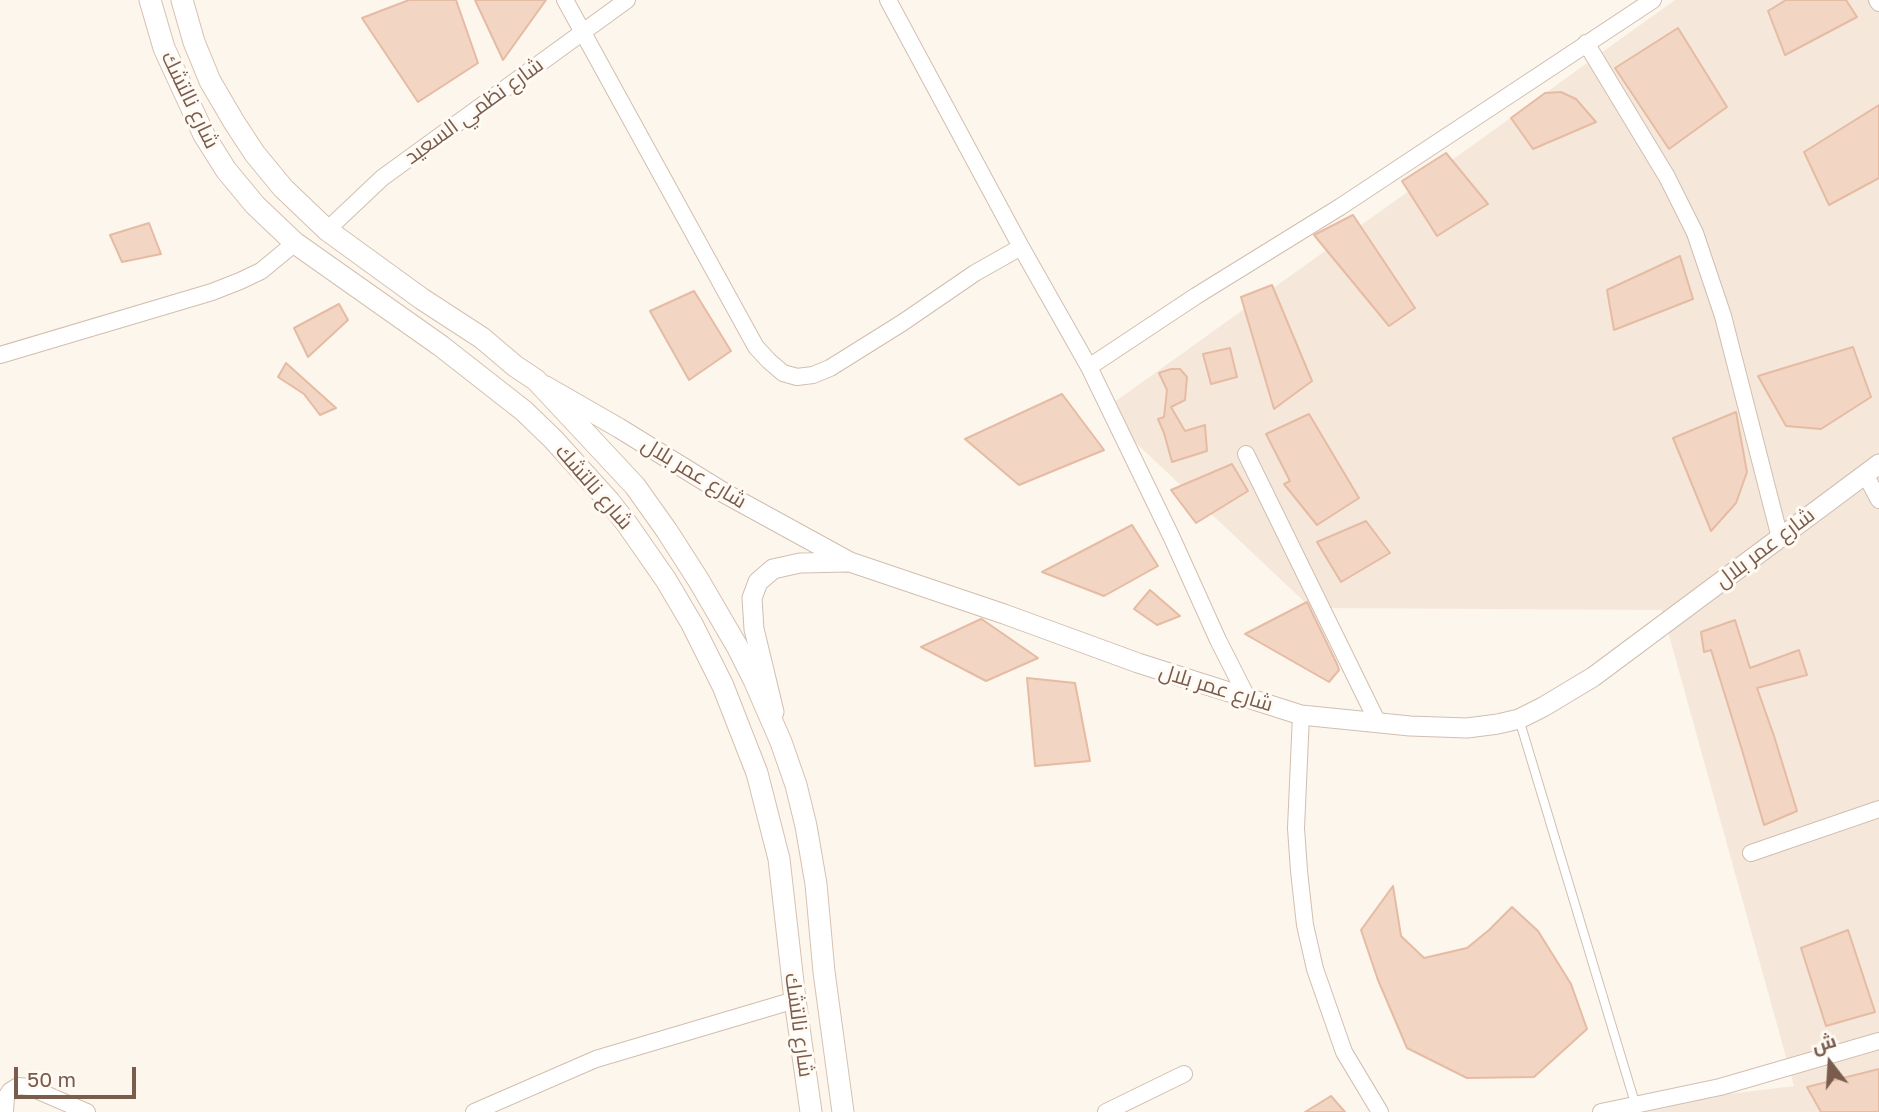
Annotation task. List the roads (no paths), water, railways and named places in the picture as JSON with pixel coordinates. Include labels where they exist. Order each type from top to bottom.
[{"type":"main road","name":"شارع نالتشك","points":[[150,0],[164,48],[204,135],[226,170],[255,205],[295,243],[441,346],[524,411],[609,502],[666,580],[723,686],[757,773],[779,859],[811,1112]]},
{"type":"main road","name":"شارع نالتشك","points":[[182,0],[210,81],[255,154],[283,188],[327,230],[422,299],[482,338],[536,380],[635,486],[699,581],[738,648],[781,742],[796,785],[816,884],[824,972],[843,1112]]},
{"type":"street","points":[[565,0],[756,347],[783,373],[797,377],[813,375],[830,368],[975,273],[1021,247]]},
{"type":"street","name":"شارع نظمي السعيد","points":[[327,230],[382,178],[627,0]]},
{"type":"street","points":[[888,0],[1089,367],[1247,697]]},
{"type":"street","points":[[1089,367],[1196,296],[1340,207],[1653,0]]},
{"type":"street","points":[[1586,43],[1667,177],[1695,233],[1723,316],[1780,538]]},
{"type":"street","points":[[0,355],[212,292],[261,271],[295,243]]},
{"type":"street","name":"شارع عمر بلال","points":[[536,380],[726,494],[849,562],[1138,663],[1301,715],[1410,726],[1467,727],[1498,724],[1519,719],[1544,707],[1593,677],[1872,469]]},
{"type":"street","points":[[1246,454],[1378,723]]},
{"type":"street","points":[[1872,469],[1879,500]]},
{"type":"street","points":[[781,742],[754,629],[752,598],[758,582],[774,569],[800,563],[849,562]]},
{"type":"street","points":[[1301,715],[1296,828],[1305,925],[1315,969],[1344,1052],[1380,1112]]},
{"type":"street","points":[[1751,853],[1879,809]]},
{"type":"street","points":[[474,1112],[596,1059],[795,1000]]},
{"type":"street","points":[[1601,1112],[1720,1087],[1879,1041]]},
{"type":"street","points":[[1106,1112],[1184,1074]]},
{"type":"street","points":[[5,1112],[6,1097],[19,1086],[29,1087],[88,1112]]},
{"type":"lane","points":[[1519,719],[1635,1104]]}]
